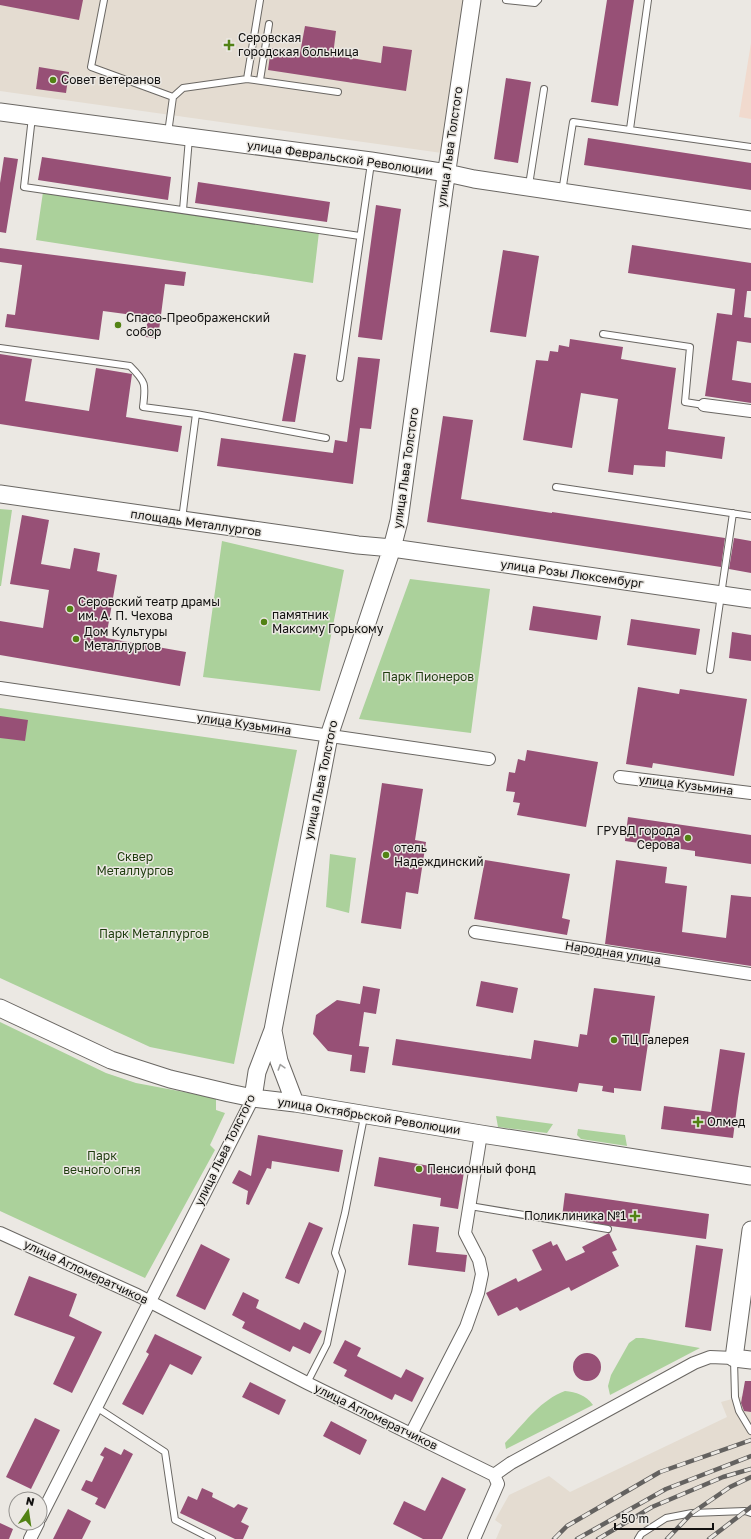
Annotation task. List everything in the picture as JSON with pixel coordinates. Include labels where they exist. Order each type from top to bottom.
[{"type":"street","name":"улица Льва Толстого","points":[[48,1502],[253,1098],[258,1072],[272,1030],[329,736],[392,548],[399,521],[472,0]]},
{"type":"street","name":"улица Февральской Революции","points":[[0,112],[371,161],[447,173],[474,179],[751,220]]},
{"type":"street","points":[[704,405],[751,411]]},
{"type":"street","name":"площадь Металлургов","points":[[0,494],[182,521],[351,544],[392,548]]},
{"type":"street","name":"улица Розы Люксембург","points":[[392,548],[751,599]]},
{"type":"street","name":"улица Кузьмина","points":[[0,688],[488,759]]},
{"type":"street","name":"улица Кузьмина","points":[[620,777],[751,793]]},
{"type":"street","name":"Народная улица","points":[[475,932],[751,974]]},
{"type":"street","name":"улица Октябрьской Революции","points":[[0,1008],[111,1060],[170,1079],[253,1098],[295,1103],[481,1134],[751,1176]]},
{"type":"street","points":[[272,1030],[279,1061],[295,1103]]},
{"type":"street","points":[[411,1434],[466,1327],[478,1293],[482,1274],[479,1260],[466,1233],[481,1134]]},
{"type":"street","points":[[734,1358],[751,1230]]},
{"type":"street","name":"улица Агломератчиков","points":[[0,1233],[149,1301],[308,1383],[494,1475]]},
{"type":"street","points":[[474,1539],[498,1484],[494,1475],[518,1460],[694,1363],[710,1357],[751,1360]]},
{"type":"lane","points":[[104,0],[91,67],[173,98]]},
{"type":"lane","points":[[247,79],[260,0]]},
{"type":"lane","points":[[506,0],[536,3],[538,0]]},
{"type":"lane","points":[[630,129],[648,0]]},
{"type":"lane","points":[[260,80],[269,24]]},
{"type":"lane","points":[[168,134],[173,98],[183,88],[247,79],[338,92]]},
{"type":"lane","points":[[528,187],[544,89]]},
{"type":"lane","points":[[32,117],[24,187],[360,236]]},
{"type":"lane","points":[[562,192],[573,122],[751,147]]},
{"type":"lane","points":[[183,210],[189,137]]},
{"type":"lane","points":[[340,378],[371,161]]},
{"type":"lane","points":[[603,334],[690,347],[685,402],[704,405]]},
{"type":"lane","points":[[0,348],[130,366],[141,377],[146,388],[143,407],[196,414],[326,438]]},
{"type":"lane","points":[[182,521],[196,414]]},
{"type":"lane","points":[[556,488],[751,516]]},
{"type":"lane","points":[[710,670],[733,513]]},
{"type":"lane","points":[[308,1383],[327,1344],[342,1271],[335,1253],[346,1213],[365,1115]]},
{"type":"lane","points":[[470,1206],[608,1229]]},
{"type":"lane","points":[[734,1358],[735,1397],[739,1411],[751,1431]]},
{"type":"lane","points":[[96,1407],[165,1452],[175,1520],[212,1539]]},
{"type":"lane","points":[[638,1539],[641,1534],[666,1518],[692,1513],[745,1511],[751,1513]]},
{"type":"shaded area","name":"Серовская городская больница","points":[[0,0],[465,0],[442,153],[0,91]]},
{"type":"shaded area","points":[[751,43],[751,119],[739,117]]},
{"type":"shaded area","points":[[745,1381],[751,1382],[751,1539],[496,1539],[502,1525],[495,1520],[509,1495],[549,1476],[570,1492],[727,1417],[721,1402],[743,1396]]},
{"type":"green space","points":[[43,192],[319,232],[313,283],[36,240]]},
{"type":"green space","points":[[0,509],[12,510],[1,586],[0,586]]},
{"type":"green space","points":[[222,541],[344,570],[320,691],[203,677]]},
{"type":"green space","name":"Парк Пионеров","points":[[410,579],[490,589],[471,733],[359,719]]},
{"type":"green space","name":"Парк Металлургов","points":[[0,708],[297,750],[234,1064],[150,1047],[0,978]]},
{"type":"green space","points":[[330,854],[356,858],[349,913],[326,907]]},
{"type":"green space","name":"Парк вечного огня","points":[[0,1022],[106,1073],[136,1083],[216,1098],[216,1110],[225,1113],[210,1145],[215,1150],[145,1278],[0,1211]]},
{"type":"green space","points":[[496,1116],[553,1124],[547,1133],[498,1127]]},
{"type":"green space","points":[[578,1129],[625,1135],[627,1146],[581,1139],[577,1135]]},
{"type":"green space","points":[[636,1338],[700,1348],[610,1395],[608,1386],[611,1375],[629,1343]]},
{"type":"green space","points":[[565,1391],[580,1395],[593,1405],[506,1449],[505,1443],[540,1406],[556,1395]]},
{"type":"building","points":[[0,0],[83,0],[79,20],[0,5]]},
{"type":"building","points":[[607,0],[634,0],[618,106],[591,102]]},
{"type":"building","points":[[305,26],[336,31],[333,55],[381,63],[383,46],[412,50],[406,91],[268,70],[271,48],[300,53]]},
{"type":"building","name":"Совет ветеранов","points":[[39,67],[69,72],[66,93],[36,89]]},
{"type":"building","points":[[506,78],[531,82],[518,163],[494,159]]},
{"type":"building","points":[[588,138],[751,163],[751,190],[584,165]]},
{"type":"building","points":[[4,157],[18,159],[6,233],[0,232],[0,183]]},
{"type":"building","points":[[42,157],[171,177],[168,200],[38,180]]},
{"type":"building","points":[[198,182],[330,202],[327,222],[195,203]]},
{"type":"building","points":[[376,205],[401,209],[382,340],[358,337]]},
{"type":"building","points":[[632,245],[751,263],[751,291],[747,291],[744,317],[751,318],[751,343],[737,341],[732,380],[751,383],[751,403],[705,396],[717,313],[732,315],[735,289],[628,273]]},
{"type":"building","points":[[0,248],[186,272],[184,286],[165,284],[158,338],[145,337],[148,317],[103,311],[99,340],[5,327],[7,314],[15,315],[22,265],[0,262]]},
{"type":"building","points":[[503,250],[539,256],[526,337],[490,332]]},
{"type":"building","points":[[570,339],[623,347],[621,359],[676,368],[668,429],[725,437],[722,459],[666,451],[665,467],[634,465],[633,475],[608,472],[618,399],[581,393],[572,448],[523,440],[536,360],[548,361],[550,351],[558,352],[559,345],[569,347]]},
{"type":"building","points":[[294,353],[306,355],[295,422],[282,421]]},
{"type":"building","points":[[0,354],[32,359],[25,401],[89,411],[96,368],[132,374],[126,417],[182,426],[178,452],[0,424]]},
{"type":"building","points":[[358,357],[380,359],[371,429],[360,428],[353,484],[217,466],[221,438],[333,453],[335,440],[347,442]]},
{"type":"building","points":[[443,416],[473,420],[461,499],[725,538],[721,567],[427,522]]},
{"type":"building","points":[[22,515],[49,520],[41,564],[70,569],[74,548],[100,553],[97,571],[117,575],[106,638],[186,652],[180,686],[0,655],[0,621],[43,628],[49,590],[10,584]]},
{"type":"building","points":[[734,538],[751,541],[751,573],[729,569]]},
{"type":"building","points":[[533,606],[601,616],[597,640],[529,630]]},
{"type":"building","points":[[631,619],[700,629],[696,655],[627,645]]},
{"type":"building","points":[[732,632],[751,635],[751,661],[729,658]]},
{"type":"building","points":[[638,687],[679,694],[680,689],[747,699],[734,776],[653,763],[652,768],[626,764]]},
{"type":"building","points":[[0,716],[28,720],[25,741],[0,738]]},
{"type":"building","points":[[527,750],[598,762],[586,827],[517,815],[520,803],[513,802],[515,792],[506,791],[509,772],[515,773],[518,759],[525,761]]},
{"type":"building","name":"отель Надеждинский","points":[[382,783],[423,789],[415,840],[426,842],[418,894],[406,892],[401,929],[361,923]]},
{"type":"building","name":"ГРУВД города Серова","points":[[628,817],[751,835],[751,864],[695,856],[695,851],[625,841]]},
{"type":"building","points":[[485,860],[570,874],[562,918],[570,920],[567,935],[474,919]]},
{"type":"building","points":[[616,860],[667,867],[665,883],[687,886],[682,932],[726,938],[731,895],[751,897],[751,966],[605,944]]},
{"type":"building","points":[[481,981],[518,988],[513,1013],[476,1006]]},
{"type":"building","points":[[363,986],[380,989],[376,1014],[364,1012],[359,1046],[369,1047],[365,1073],[350,1071],[352,1055],[328,1051],[313,1034],[316,1015],[337,1000],[360,1004]]},
{"type":"building","name":"ТЦ Галерея","points":[[594,988],[655,996],[641,1091],[614,1088],[614,1093],[602,1091],[603,1086],[579,1083],[577,1092],[392,1065],[396,1039],[531,1059],[534,1040],[578,1047],[580,1034],[587,1035]]},
{"type":"building","points":[[720,1049],[745,1053],[733,1138],[661,1129],[664,1106],[711,1112]]},
{"type":"building","points":[[258,1135],[343,1150],[339,1172],[272,1161],[271,1169],[267,1168],[249,1205],[246,1204],[248,1191],[232,1183],[239,1170],[251,1176]]},
{"type":"building","points":[[379,1157],[464,1172],[458,1209],[440,1206],[441,1198],[374,1186]]},
{"type":"building","name":"Поликлиника №1","points":[[565,1193],[709,1214],[706,1239],[611,1226],[562,1217]]},
{"type":"building","points":[[309,1222],[323,1228],[299,1284],[285,1278]]},
{"type":"building","points":[[413,1224],[439,1227],[436,1252],[467,1255],[465,1272],[408,1265]]},
{"type":"building","points":[[609,1233],[617,1250],[612,1252],[619,1266],[571,1291],[569,1287],[520,1311],[517,1307],[498,1316],[486,1293],[516,1278],[518,1282],[542,1270],[532,1250],[551,1241],[553,1246],[557,1244],[566,1261],[585,1252],[582,1247]]},
{"type":"building","points":[[201,1244],[230,1259],[205,1310],[176,1296]]},
{"type":"building","points":[[696,1245],[723,1249],[711,1331],[685,1327]]},
{"type":"building","points":[[29,1276],[77,1294],[69,1316],[102,1332],[72,1393],[53,1384],[75,1337],[14,1315]]},
{"type":"building","points":[[243,1292],[259,1300],[256,1308],[300,1330],[304,1322],[322,1331],[310,1354],[293,1346],[290,1352],[242,1328],[245,1322],[232,1315]]},
{"type":"building","points":[[155,1334],[202,1357],[192,1375],[170,1364],[143,1415],[122,1404],[149,1354],[146,1352]]},
{"type":"building","points":[[345,1340],[361,1348],[357,1356],[401,1378],[406,1369],[424,1378],[412,1402],[395,1394],[392,1400],[344,1376],[347,1370],[333,1363]]},
{"type":"building","points":[[587,1353],[597,1357],[601,1367],[597,1377],[587,1381],[577,1377],[573,1367],[577,1357]]},
{"type":"building","points":[[745,1381],[751,1381],[751,1412],[744,1411],[741,1403]]},
{"type":"building","points":[[250,1382],[286,1400],[279,1415],[242,1397]]},
{"type":"building","points":[[35,1418],[60,1430],[31,1489],[6,1477]]},
{"type":"building","points":[[331,1421],[367,1440],[360,1455],[323,1436]]},
{"type":"building","points":[[105,1447],[121,1455],[124,1449],[133,1454],[105,1509],[95,1504],[98,1498],[81,1490],[86,1480],[92,1482],[104,1457],[100,1455]]},
{"type":"building","points":[[442,1477],[466,1489],[442,1539],[423,1539],[393,1524],[404,1501],[425,1511]]},
{"type":"building","points":[[202,1488],[213,1493],[212,1497],[234,1508],[238,1504],[248,1508],[241,1522],[249,1526],[243,1539],[235,1539],[180,1513],[188,1496],[197,1500]]},
{"type":"building","points":[[68,1509],[91,1521],[82,1539],[53,1539]]},
{"type":"building","points":[[0,1523],[8,1527],[8,1531],[12,1531],[9,1539],[0,1539]]},
{"type":"railway","points":[[554,1539],[567,1526],[660,1472],[751,1440]]},
{"type":"railway","points":[[577,1539],[666,1489],[751,1456]]},
{"type":"railway","points":[[598,1539],[652,1507],[723,1477],[751,1469]]},
{"type":"railway","points":[[667,1539],[692,1513],[730,1487],[751,1477]]},
{"type":"railway","points":[[709,1539],[751,1507]]},
{"type":"place","name":"Серовская городская больница","points":[[229,45]]},
{"type":"place","name":"Совет ветеранов","points":[[53,80]]},
{"type":"place","name":"Спасо-Преображенский собор","points":[[118,325]]},
{"type":"place","name":"Серовский театр драмы им. А. П. Чехова","points":[[70,609]]},
{"type":"place","name":"памятник Максиму Горькому","points":[[264,622]]},
{"type":"place","name":"Дом Культуры Металлургов","points":[[76,639]]},
{"type":"place","name":"ГРУВД города Серова","points":[[688,838]]},
{"type":"place","name":"отель Надеждинский","points":[[386,855]]},
{"type":"place","name":"ТЦ Галерея","points":[[614,1040]]},
{"type":"place","name":"Олмед","points":[[698,1122]]},
{"type":"place","name":"Пенсионный фонд","points":[[419,1169]]},
{"type":"place","name":"Поликлиника №1","points":[[635,1216]]},
{"type":"park label","name":"Сквер Металлургов","points":[[135,864]]}]
